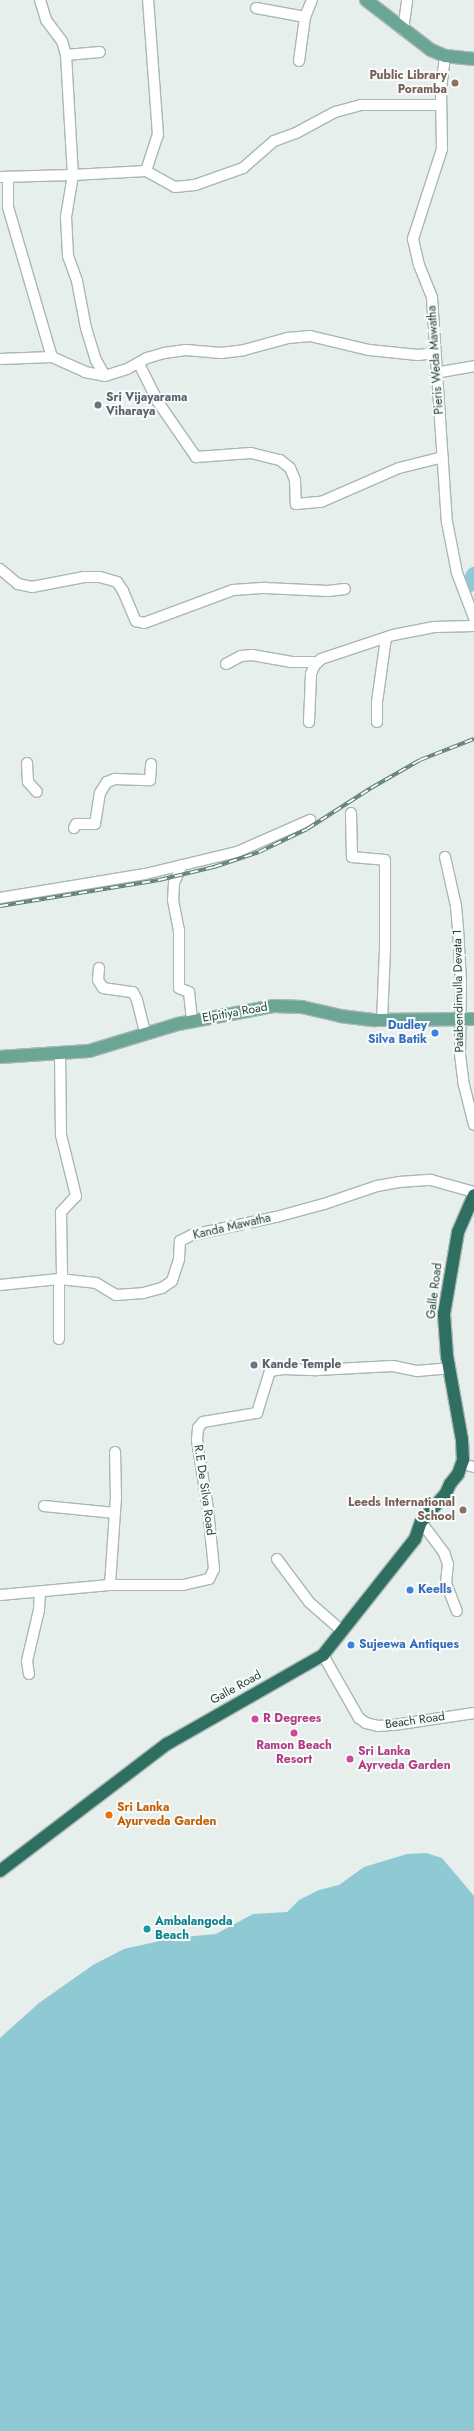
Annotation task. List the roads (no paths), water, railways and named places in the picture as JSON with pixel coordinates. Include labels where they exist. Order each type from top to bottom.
[{"type":"highway","name":"Galle Road","points":[[0,1871],[167,1744],[323,1655],[415,1539],[421,1522],[446,1493],[450,1484],[458,1474],[463,1460],[462,1440],[454,1405],[454,1394],[449,1368],[444,1314],[458,1232],[474,1195]]},
{"type":"highway","name":"Galle Road","points":[[446,1493],[455,1489],[472,1466],[468,1437],[460,1402],[454,1394]]},
{"type":"main road","points":[[366,0],[403,30],[431,50],[445,56],[474,58]]},
{"type":"main road","name":"Elpitiya Road","points":[[0,1056],[88,1050],[192,1021],[274,1006],[302,1007],[340,1016],[382,1020],[474,1019]]},
{"type":"street","points":[[40,0],[46,20],[62,41],[66,55],[73,175],[66,217],[68,256],[77,281],[86,328],[96,360],[104,376]]},
{"type":"street","points":[[146,171],[158,135],[148,0]]},
{"type":"street","points":[[299,61],[305,17],[312,0]]},
{"type":"street","points":[[403,30],[407,0]]},
{"type":"street","points":[[256,8],[305,17]]},
{"type":"street","points":[[66,55],[100,52]]},
{"type":"street","name":"Pieris Weda Mawatha","points":[[445,56],[441,105],[442,149],[413,239],[419,265],[432,298],[435,373],[443,456],[447,522],[457,573],[473,612]]},
{"type":"street","points":[[52,357],[8,207],[4,177],[146,171],[175,187],[195,185],[244,168],[274,141],[296,133],[335,112],[361,104],[441,105]]},
{"type":"street","points":[[0,359],[52,357],[85,372],[104,376],[139,364],[147,358],[164,353],[186,350],[221,353],[244,350],[288,338],[310,336],[369,350],[418,355],[435,353]]},
{"type":"street","points":[[139,364],[150,388],[196,457],[251,453],[280,460],[290,468],[295,480],[296,504],[321,502],[399,468],[443,456]]},
{"type":"street","points":[[435,373],[474,366]]},
{"type":"street","points":[[0,569],[18,584],[32,588],[84,577],[100,577],[117,582],[123,590],[136,621],[144,622],[234,590],[265,588],[328,591],[345,589]]},
{"type":"street","points":[[226,664],[241,656],[252,655],[290,662],[318,662],[386,638],[434,627],[474,626]]},
{"type":"street","points":[[378,722],[377,702],[386,638]]},
{"type":"street","points":[[309,722],[311,674],[318,662]]},
{"type":"street","points":[[27,763],[28,782],[37,792]]},
{"type":"street","points":[[74,828],[76,824],[95,824],[100,793],[107,782],[115,779],[150,780],[151,764]]},
{"type":"street","points":[[351,813],[352,857],[385,860],[386,949],[382,1020]]},
{"type":"street","points":[[0,898],[145,874],[237,852],[310,820]]},
{"type":"street","name":"Patabendimulla Devata 1","points":[[445,857],[456,906],[461,982],[460,1018],[462,1070],[474,1125]]},
{"type":"street","points":[[182,865],[174,883],[173,900],[179,930],[179,988],[189,992],[192,1021]]},
{"type":"street","points":[[99,968],[98,980],[103,988],[133,992],[138,1000],[145,1033]]},
{"type":"street","points":[[59,1339],[61,1212],[76,1196],[61,1135],[60,1052]]},
{"type":"street","name":"Kanda Mawatha","points":[[0,1285],[61,1279],[96,1283],[116,1295],[143,1293],[162,1288],[172,1281],[179,1260],[180,1242],[192,1235],[276,1217],[324,1204],[377,1186],[399,1182],[431,1180],[474,1192]]},
{"type":"street","name":"R.E De Silva Road","points":[[0,1595],[110,1585],[183,1585],[203,1581],[212,1575],[214,1569],[208,1509],[198,1456],[198,1428],[203,1422],[258,1413],[270,1371],[284,1369],[317,1370],[392,1366],[417,1371],[449,1368]]},
{"type":"street","points":[[110,1585],[115,1513],[114,1452]]},
{"type":"street","points":[[44,1506],[115,1513]]},
{"type":"street","points":[[421,1522],[444,1553],[448,1564],[446,1583],[457,1611]]},
{"type":"street","points":[[277,1559],[309,1602],[342,1631]]},
{"type":"street","points":[[29,1674],[27,1661],[39,1610],[40,1592]]},
{"type":"street","name":"Beach Road","points":[[323,1655],[359,1718],[366,1723],[378,1726],[394,1725],[474,1714]]},
{"type":"water","points":[[426,1853],[442,1858],[474,1896],[474,2431],[0,2431],[0,2038],[39,2003],[93,1965],[124,1949],[173,1938],[216,1934],[253,1914],[287,1912],[299,1900],[319,1890],[339,1885],[364,1867],[407,1854]]},
{"type":"waterway","points":[[470,584],[474,575]]},
{"type":"railway","points":[[0,906],[159,880],[214,867],[259,852],[307,829],[371,788],[420,760],[474,739]]},
{"type":"place","name":"Public Library Poramba","points":[[455,83]]},
{"type":"place","name":"Sri Vijayarama Viharaya","points":[[98,405]]},
{"type":"place","name":"Dudley Silva Batik","points":[[435,1033]]},
{"type":"place","name":"Kande Temple","points":[[254,1365]]},
{"type":"place","name":"Leeds International School","points":[[463,1510]]},
{"type":"place","name":"Keells","points":[[410,1590]]},
{"type":"place","name":"Sujeewa Antiques","points":[[351,1645]]},
{"type":"place","name":"R Degrees","points":[[255,1719]]},
{"type":"place","name":"Ramon Beach Resort","points":[[294,1733]]},
{"type":"place","name":"Sri Lanka Ayrveda Garden","points":[[350,1759]]},
{"type":"place","name":"Sri Lanka Ayurveda Garden","points":[[109,1815]]},
{"type":"place","name":"Ambalangoda Beach","points":[[147,1929]]}]
